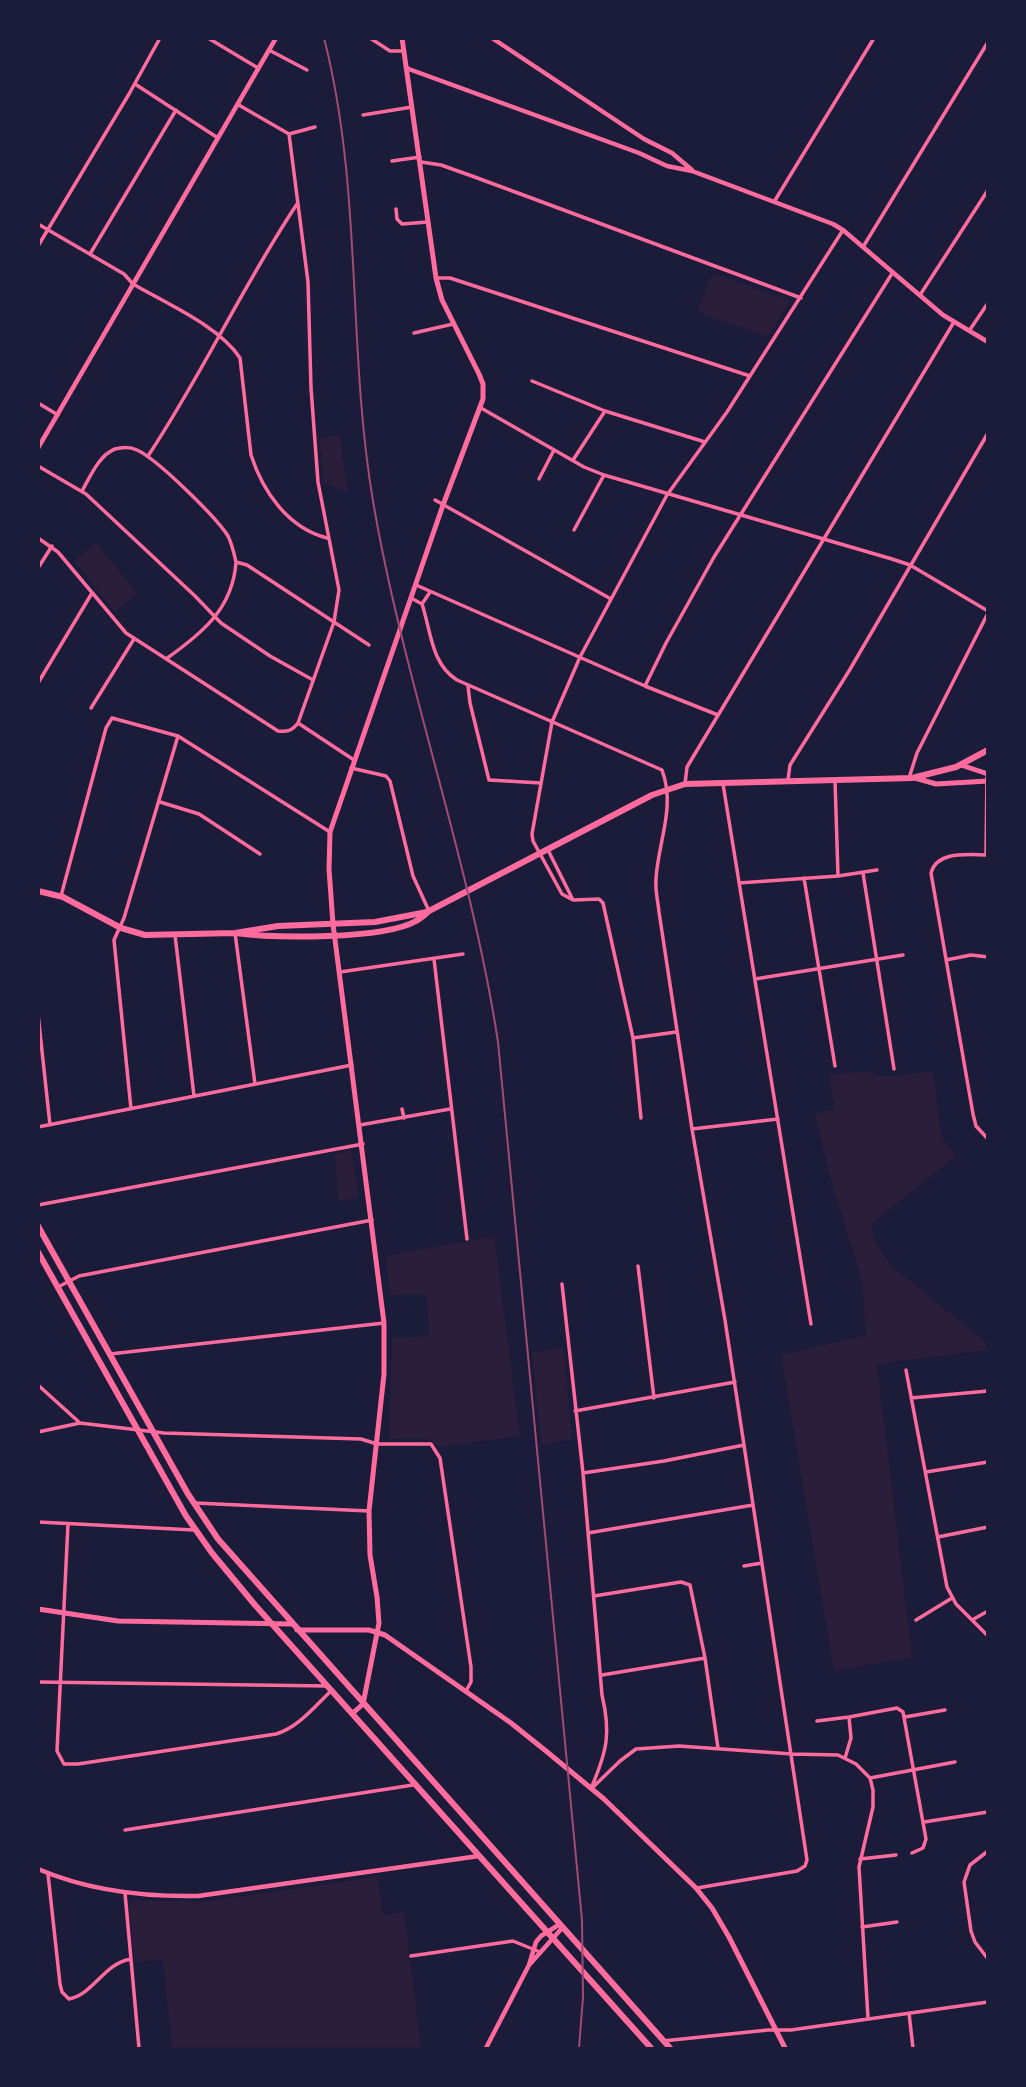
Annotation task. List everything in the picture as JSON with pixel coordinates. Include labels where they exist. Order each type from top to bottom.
[{"type":"highway","points":[[235,933],[261,937],[335,934],[390,930],[415,922],[429,911],[548,849],[669,789],[685,784],[937,773],[961,765],[988,750]]},
{"type":"highway","points":[[38,891],[61,896],[137,934],[235,933],[267,927],[379,922],[429,911]]},
{"type":"highway","points":[[38,1226],[193,1503],[223,1546],[670,2049]]},
{"type":"highway","points":[[38,1252],[195,1530],[273,1624],[651,2049]]},
{"type":"main road","points":[[353,1713],[363,1704],[378,1632],[379,1612],[370,1555],[369,1511],[384,1374],[384,1323],[333,923],[329,869],[330,832],[443,505],[481,408],[483,384],[442,300],[436,278],[402,38]]},
{"type":"main road","points":[[961,765],[987,774]]},
{"type":"main road","points":[[910,776],[936,784],[987,781]]},
{"type":"main road","points":[[38,1609],[118,1621],[273,1624],[378,1632],[466,1692],[592,1788],[696,1888],[729,1937],[785,2049]]},
{"type":"street","points":[[38,246],[160,38]]},
{"type":"street","points":[[208,38],[258,68]]},
{"type":"street","points":[[38,448],[276,38]]},
{"type":"street","points":[[370,38],[390,51],[403,51]]},
{"type":"street","points":[[492,38],[644,139],[671,153],[692,171]]},
{"type":"street","points":[[774,202],[874,38]]},
{"type":"street","points":[[863,247],[988,42]]},
{"type":"street","points":[[269,50],[307,71]]},
{"type":"street","points":[[406,68],[667,166],[692,171],[843,230],[954,322],[988,342]]},
{"type":"street","points":[[135,84],[218,138]]},
{"type":"street","points":[[237,104],[289,134],[315,127]]},
{"type":"street","points":[[363,115],[412,107]]},
{"type":"street","points":[[90,254],[176,110]]},
{"type":"street","points":[[38,538],[52,546],[126,634],[278,731],[286,732],[298,723],[334,622],[339,590],[318,482],[308,282],[289,134]]},
{"type":"street","points":[[651,159],[650,149],[658,145]]},
{"type":"street","points":[[667,166],[674,161],[671,153]]},
{"type":"street","points":[[392,161],[421,159],[441,165],[801,298]]},
{"type":"street","points":[[920,295],[988,190]]},
{"type":"street","points":[[148,456],[298,202]]},
{"type":"street","points":[[396,209],[397,219],[402,224],[428,222]]},
{"type":"street","points":[[38,224],[124,274],[133,284],[220,335],[234,348],[240,358],[251,455],[262,484],[283,512],[314,534],[328,538]]},
{"type":"street","points":[[641,1118],[633,1038],[603,903],[599,899],[573,900],[562,894],[533,834],[552,722],[580,657],[667,495],[750,376],[843,230]]},
{"type":"street","points":[[645,686],[690,598],[893,272]]},
{"type":"street","points":[[436,278],[450,278],[750,376]]},
{"type":"street","points":[[969,331],[988,303]]},
{"type":"street","points":[[685,784],[687,767],[954,322]]},
{"type":"street","points":[[414,333],[453,324]]},
{"type":"street","points":[[532,382],[605,411],[705,442]]},
{"type":"street","points":[[38,403],[58,415]]},
{"type":"street","points":[[481,408],[604,475],[910,565],[988,612],[910,776]]},
{"type":"street","points":[[573,460],[605,411]]},
{"type":"street","points":[[788,780],[790,765],[988,433]]},
{"type":"street","points":[[82,491],[101,460],[114,450],[134,449],[148,456],[226,533],[236,562],[236,573],[216,618],[198,636],[166,659]]},
{"type":"street","points":[[538,479],[554,450]]},
{"type":"street","points":[[38,466],[82,491],[216,618],[270,656],[313,680]]},
{"type":"street","points":[[574,530],[604,475]]},
{"type":"street","points":[[435,500],[611,599]]},
{"type":"street","points":[[38,568],[52,546]]},
{"type":"street","points":[[236,562],[247,565],[369,645]]},
{"type":"street","points":[[416,585],[645,686],[719,715]]},
{"type":"street","points":[[422,604],[430,592]]},
{"type":"street","points":[[38,683],[92,593]]},
{"type":"street","points":[[411,598],[422,604],[442,668],[457,680],[662,770],[669,789],[656,879],[677,1032],[735,1382],[807,1860],[805,1866],[797,1871],[696,1888]]},
{"type":"street","points":[[91,708],[134,639]]},
{"type":"street","points":[[468,685],[489,780],[541,783]]},
{"type":"street","points":[[61,896],[84,802],[111,718],[178,736],[330,832]]},
{"type":"street","points":[[298,723],[354,760]]},
{"type":"street","points":[[131,1109],[113,943],[124,918],[178,736]]},
{"type":"street","points":[[351,768],[386,776],[390,781],[413,876],[429,911]]},
{"type":"street","points":[[987,774],[987,855],[947,857],[939,860],[932,868],[932,892],[976,1126],[988,1139]]},
{"type":"street","points":[[835,779],[838,876]]},
{"type":"street","points":[[723,781],[811,1324]]},
{"type":"street","points":[[159,802],[199,814],[260,854]]},
{"type":"street","points":[[548,849],[573,900]]},
{"type":"street","points":[[739,883],[838,876],[877,870]]},
{"type":"street","points":[[863,873],[894,1069]]},
{"type":"street","points":[[804,878],[835,1066]]},
{"type":"street","points":[[235,933],[255,1084]]},
{"type":"street","points":[[175,935],[194,1096]]},
{"type":"street","points":[[339,972],[463,954]]},
{"type":"street","points":[[755,979],[903,955]]},
{"type":"street","points":[[946,960],[971,955],[988,957]]},
{"type":"street","points":[[434,959],[467,1239]]},
{"type":"street","points":[[38,1014],[50,1125]]},
{"type":"street","points":[[633,1038],[677,1032]]},
{"type":"street","points":[[38,1127],[352,1065]]},
{"type":"street","points":[[360,1125],[450,1109]]},
{"type":"street","points":[[402,1110],[404,1118]]},
{"type":"street","points":[[692,1129],[778,1119]]},
{"type":"street","points":[[38,1205],[363,1143]]},
{"type":"street","points":[[58,1287],[79,1276],[372,1220]]},
{"type":"street","points":[[638,1266],[654,1398]]},
{"type":"street","points":[[562,1284],[583,1473],[602,1695],[608,1723],[603,1759],[592,1788]]},
{"type":"street","points":[[110,1354],[384,1323]]},
{"type":"street","points":[[906,1370],[944,1574],[952,1598],[988,1636]]},
{"type":"street","points":[[575,1410],[735,1382]]},
{"type":"street","points":[[38,1385],[79,1423]]},
{"type":"street","points":[[911,1398],[988,1391]]},
{"type":"street","points":[[38,1432],[79,1423],[153,1431],[361,1439],[377,1444],[431,1444],[440,1458],[471,1667],[471,1682],[466,1692]]},
{"type":"street","points":[[583,1473],[744,1445]]},
{"type":"street","points":[[926,1472],[988,1462]]},
{"type":"street","points":[[193,1503],[369,1511]]},
{"type":"street","points":[[588,1533],[753,1505]]},
{"type":"street","points":[[38,1522],[195,1530]]},
{"type":"street","points":[[68,1524],[58,1756],[64,1764],[285,1732],[331,1688]]},
{"type":"street","points":[[938,1537],[988,1527]]},
{"type":"street","points":[[744,1566],[762,1563]]},
{"type":"street","points":[[594,1596],[685,1582],[692,1589],[718,1748]]},
{"type":"street","points":[[916,1620],[952,1598]]},
{"type":"street","points":[[972,1620],[988,1611]]},
{"type":"street","points":[[601,1675],[705,1658]]},
{"type":"street","points":[[38,1682],[331,1688]]},
{"type":"street","points":[[817,1721],[897,1708],[905,1717],[924,1822],[925,1845],[919,1852],[912,1853]]},
{"type":"street","points":[[905,1717],[945,1710]]},
{"type":"street","points":[[845,1758],[851,1738],[849,1717]]},
{"type":"street","points":[[592,1788],[636,1749],[679,1746],[838,1755],[856,1764],[870,1778],[873,1807],[860,1859],[868,2018]]},
{"type":"street","points":[[870,1778],[955,1762]]},
{"type":"street","points":[[125,1830],[417,1784]]},
{"type":"street","points":[[924,1822],[988,1812]]},
{"type":"street","points":[[988,1851],[970,1866],[964,1882],[971,1931],[975,1942],[988,1959]]},
{"type":"street","points":[[860,1859],[896,1855]]},
{"type":"street","points":[[38,1869],[95,1887],[125,1893],[167,1896],[217,1894],[481,1856]]},
{"type":"street","points":[[48,1874],[61,1992],[69,1998],[82,1994],[121,1960],[131,1959]]},
{"type":"street","points":[[125,1893],[139,2049]]},
{"type":"street","points":[[862,1927],[897,1922]]},
{"type":"street","points":[[486,2049],[529,1965],[538,1938],[562,1926]]},
{"type":"street","points":[[529,1965],[562,1926]]},
{"type":"street","points":[[411,1956],[513,1941],[540,1952]]},
{"type":"street","points":[[663,2041],[776,2030],[988,2002]]},
{"type":"street","points":[[909,2013],[913,2049]]},
{"type":"shaded area","points":[[713,273],[790,301],[768,337],[697,312]]},
{"type":"shaded area","points":[[340,436],[348,493],[324,482],[319,438]]},
{"type":"shaded area","points":[[95,543],[138,593],[115,612],[74,561]]},
{"type":"shaded area","points":[[865,1071],[884,1077],[933,1071],[941,1136],[956,1156],[871,1224],[874,1239],[890,1265],[987,1343],[987,1350],[877,1364],[912,1657],[834,1671],[781,1355],[866,1335],[862,1282],[829,1173],[815,1115],[834,1108],[829,1075]]},
{"type":"shaded area","points":[[351,1150],[359,1197],[338,1201],[335,1154]]},
{"type":"shaded area","points":[[494,1236],[520,1436],[441,1447],[425,1438],[389,1439],[392,1338],[429,1336],[427,1294],[390,1295],[386,1256]]},
{"type":"shaded area","points":[[564,1348],[572,1440],[541,1444],[532,1352]]},
{"type":"shaded area","points":[[377,1877],[383,1915],[404,1912],[421,2048],[172,2048],[163,1960],[135,1962],[130,1902],[200,1902]]},
{"type":"railway","points":[[324,38],[344,153],[360,385],[373,501],[402,637],[471,906],[498,1042],[582,1920],[583,1997],[579,2048]]}]
